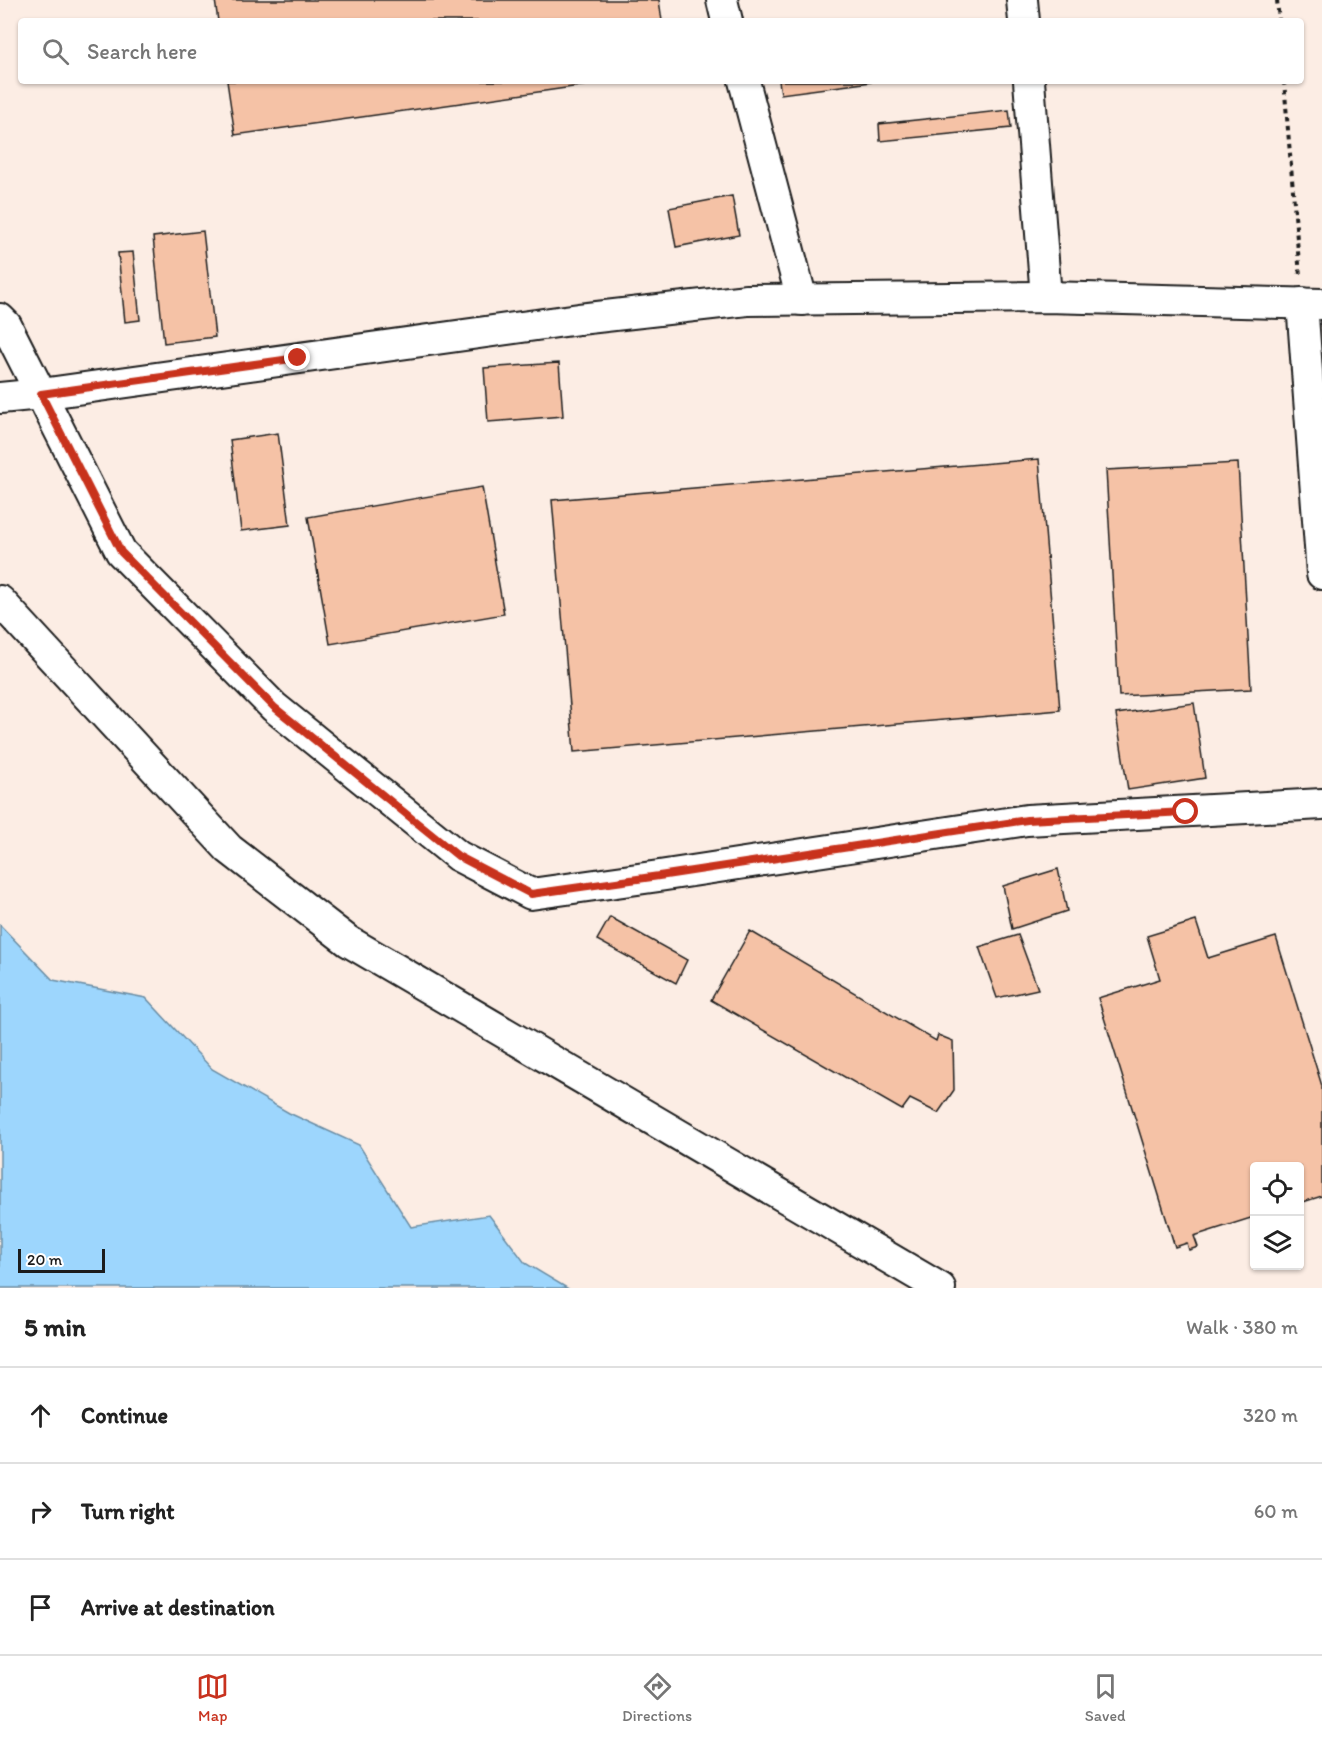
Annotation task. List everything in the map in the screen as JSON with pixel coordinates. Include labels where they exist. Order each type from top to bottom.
[{"type":"street","points":[[722,0],[727,18]]},
{"type":"street","points":[[1022,0],[1024,18]]},
{"type":"street","points":[[745,84],[802,300]]},
{"type":"street","points":[[1029,84],[1046,297]]},
{"type":"street","points":[[0,398],[579,319],[747,300],[1046,297],[1312,304],[1322,574]]},
{"type":"street","points":[[0,319],[6,325],[121,552],[274,707],[458,856],[531,894],[1027,820],[1322,804]]},
{"type":"street","points":[[0,601],[230,849],[348,941],[940,1288]]},
{"type":"path","points":[[1277,0],[1279,18]]},
{"type":"path","points":[[1284,84],[1312,304]]},
{"type":"water","points":[[0,925],[53,980],[146,998],[212,1069],[289,1113],[359,1145],[411,1227],[489,1215],[525,1263],[567,1288],[0,1288]]},
{"type":"building","points":[[215,0],[659,0],[662,18],[218,18]]},
{"type":"building","points":[[227,84],[594,84],[235,135]]},
{"type":"building","points":[[779,84],[856,84],[781,94]]},
{"type":"building","points":[[1009,110],[1011,128],[880,141],[879,124]]},
{"type":"building","points":[[732,196],[739,235],[676,247],[669,208]]},
{"type":"building","points":[[203,231],[215,337],[164,343],[153,237]]},
{"type":"building","points":[[133,252],[140,320],[125,322],[118,253]]},
{"type":"building","points":[[559,363],[563,416],[488,422],[484,368]]},
{"type":"building","points":[[278,433],[290,525],[241,531],[230,440]]},
{"type":"building","points":[[1039,459],[1060,710],[574,752],[552,500]]},
{"type":"building","points":[[1238,463],[1251,689],[1119,696],[1106,470]]},
{"type":"building","points":[[482,487],[504,614],[330,644],[308,517]]},
{"type":"building","points":[[1194,703],[1205,778],[1128,790],[1116,714]]},
{"type":"building","points":[[1058,869],[1067,911],[1012,929],[1003,886]]},
{"type":"building","points":[[610,917],[687,960],[676,983],[597,940]]},
{"type":"building","points":[[1196,921],[1208,958],[1276,937],[1322,1086],[1322,1196],[1304,1202],[1304,1162],[1250,1162],[1250,1218],[1194,1236],[1198,1247],[1189,1250],[1187,1243],[1175,1247],[1098,998],[1160,979],[1147,936]]},
{"type":"building","points":[[750,931],[936,1041],[938,1035],[953,1041],[954,1090],[938,1113],[910,1099],[902,1110],[711,1000]]},
{"type":"building","points":[[1018,935],[1038,989],[997,998],[979,947]]},
{"type":"route","points":[[298,358],[41,394],[121,552],[274,707],[458,856],[531,894],[1027,820],[1186,812]]}]
